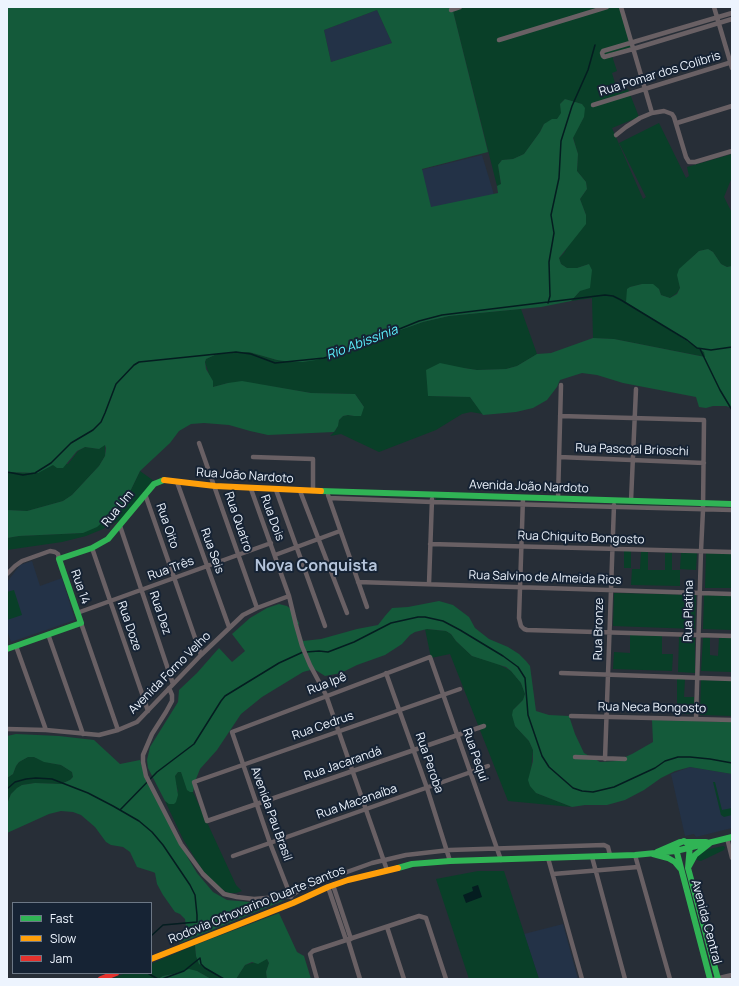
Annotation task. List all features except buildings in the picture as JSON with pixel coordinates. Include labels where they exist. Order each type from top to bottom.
[{"type":"street","points":[[450,10],[460,7]]},
{"type":"street","points":[[499,40],[607,7]]},
{"type":"street","points":[[621,7],[652,113]]},
{"type":"street","points":[[714,7],[732,64]]},
{"type":"street","points":[[732,13],[603,51],[602,53],[604,57],[732,19]]},
{"type":"street","name":"Rua Pomar dos Colibris","points":[[593,105],[732,64]]},
{"type":"street","points":[[677,124],[732,106]]},
{"type":"street","points":[[616,135],[626,126],[652,113],[664,110],[672,114],[677,124],[686,158],[689,162],[695,162],[732,151]]},
{"type":"street","points":[[558,499],[561,385]]},
{"type":"street","points":[[631,501],[636,389]]},
{"type":"street","points":[[560,416],[634,418]]},
{"type":"street","name":"Rua Platina","points":[[634,418],[704,420],[703,506],[700,552],[696,719]]},
{"type":"street","name":"Rua Quatro","points":[[199,443],[257,608]]},
{"type":"street","points":[[253,457],[313,459],[313,491]]},
{"type":"street","name":"Rua Pascoal Brioschi","points":[[559,457],[704,463]]},
{"type":"street","name":"Rua João Nardoto","points":[[162,480],[251,489],[326,491]]},
{"type":"street","name":"Rua Um","points":[[59,559],[92,548],[108,540],[154,484],[162,480]]},
{"type":"street","name":"Rua Seis","points":[[177,482],[229,627]]},
{"type":"street","name":"Rua Dois","points":[[251,489],[290,596],[302,646],[326,695]]},
{"type":"street","points":[[276,490],[325,626]]},
{"type":"street","points":[[300,491],[347,612]]},
{"type":"street","points":[[326,491],[367,607]]},
{"type":"street","name":"Avenida João Nardoto","points":[[326,491],[432,499]]},
{"type":"street","name":"Rua Oito","points":[[145,494],[201,655]]},
{"type":"street","name":"Avenida João Nardoto","points":[[329,498],[432,499],[703,506],[731,503]]},
{"type":"street","points":[[429,584],[432,499]]},
{"type":"street","name":"Avenida João Nardoto","points":[[523,501],[558,499],[614,504],[631,501],[703,506],[732,510]]},
{"type":"street","points":[[523,501],[519,618],[521,626],[527,630],[732,636]]},
{"type":"street","name":"Rua Bronze","points":[[605,759],[614,504]]},
{"type":"street","name":"Rua Dez","points":[[120,526],[173,684]]},
{"type":"street","points":[[275,555],[340,531]]},
{"type":"street","name":"Rua Três","points":[[77,613],[271,543]]},
{"type":"street","name":"Rua Chiquito Bongosto","points":[[430,544],[732,552]]},
{"type":"street","name":"Rua Doze","points":[[92,548],[148,711]]},
{"type":"street","points":[[7,574],[22,561],[50,551],[58,554],[59,559]]},
{"type":"street","name":"Rua 14","points":[[59,559],[81,623]]},
{"type":"street","name":"Rua Salvino de Almeida Rios","points":[[358,582],[732,594]]},
{"type":"street","name":"Avenida Forno Velho","points":[[8,729],[46,730],[99,735],[118,730],[137,722],[201,655],[243,615],[257,608],[290,596]]},
{"type":"street","points":[[7,649],[81,623],[118,730]]},
{"type":"street","points":[[48,634],[83,734]]},
{"type":"street","points":[[16,646],[46,730]]},
{"type":"street","name":"Rua Ipê","points":[[232,732],[430,656]]},
{"type":"street","name":"Rua Pequi","points":[[430,656],[502,860]]},
{"type":"street","name":"Rua Peroba","points":[[386,673],[427,788],[450,861]]},
{"type":"street","points":[[561,673],[732,679]]},
{"type":"street","points":[[169,688],[172,695],[172,701],[152,734],[143,755],[143,762],[146,776],[180,844],[203,874],[224,894],[254,899],[292,899]]},
{"type":"street","name":"Rua Cedrus","points":[[207,821],[194,782],[460,690]]},
{"type":"street","points":[[326,695],[387,870]]},
{"type":"street","name":"Rua Neca Bongosto","points":[[571,716],[732,720]]},
{"type":"street","points":[[7,723],[8,729]]},
{"type":"street","name":"Rua Jacarandá","points":[[207,821],[484,726]]},
{"type":"street","name":"Avenida Pau Brasil","points":[[232,732],[270,843],[292,899]]},
{"type":"street","points":[[575,757],[625,759]]},
{"type":"street","name":"Rua Macanaíba","points":[[233,856],[488,766]]},
{"type":"street","points":[[730,837],[732,858]]},
{"type":"street","name":"Rodovia Othovarino Duarte Santos","points":[[152,959],[292,899],[331,886],[412,864],[450,861],[652,854],[690,848],[730,837]]},
{"type":"street","points":[[652,854],[680,842],[712,842]]},
{"type":"street","points":[[676,851],[676,846],[680,842]]},
{"type":"street","points":[[688,842],[690,845],[688,868]]},
{"type":"street","points":[[688,868],[695,855],[712,842]]},
{"type":"street","name":"Rodovia Othovarino Duarte Santos","points":[[292,899],[305,887],[372,863],[406,855],[447,851],[604,845],[608,847],[610,856]]},
{"type":"street","name":"Avenida Central","points":[[676,851],[710,979]]},
{"type":"street","points":[[652,854],[668,858],[675,862],[681,870]]},
{"type":"street","points":[[635,855],[670,979]]},
{"type":"street","points":[[592,857],[625,979]]},
{"type":"street","points":[[548,858],[582,979]]},
{"type":"street","points":[[553,874],[638,867]]},
{"type":"street","name":"Avenida Central","points":[[688,868],[717,979]]},
{"type":"street","points":[[331,886],[349,939],[360,979]]},
{"type":"street","points":[[317,979],[310,954],[313,951],[419,916],[426,918],[446,979]]},
{"type":"street","points":[[387,927],[404,979]]},
{"type":"street","points":[[101,979],[114,974]]},
{"type":"street","points":[[717,979],[732,975]]},
{"type":"shaded area","points":[[377,10],[392,43],[331,62],[324,30]]},
{"type":"shaded area","points":[[482,155],[495,198],[431,213],[421,170]]},
{"type":"shaded area","points":[[32,561],[40,586],[62,578],[75,620],[11,642],[7,630],[7,582],[20,565]]},
{"type":"shaded area","points":[[690,767],[732,774],[732,828],[696,837],[694,834],[685,836],[671,774]]},
{"type":"shaded area","points":[[478,885],[482,897],[466,903],[463,895],[473,891],[472,887]]},
{"type":"shaded area","points":[[563,924],[578,979],[539,979],[524,934]]},
{"type":"green space","points":[[7,7],[452,7],[488,152],[422,169],[431,207],[498,193],[497,186],[501,184],[498,165],[502,160],[513,159],[524,154],[544,124],[552,119],[557,119],[561,113],[560,104],[565,99],[582,104],[585,108],[584,117],[573,138],[578,154],[577,171],[586,182],[587,189],[580,199],[586,215],[586,224],[559,258],[561,264],[567,268],[577,268],[589,264],[592,270],[590,288],[580,291],[571,301],[541,307],[449,316],[423,322],[350,350],[316,360],[290,362],[249,352],[217,354],[206,359],[206,369],[213,381],[213,387],[242,381],[311,393],[355,394],[364,407],[361,416],[343,416],[339,420],[338,426],[334,432],[268,435],[229,425],[204,423],[191,424],[179,431],[170,443],[140,471],[125,502],[97,527],[83,533],[19,536],[7,538],[7,510],[27,511],[63,501],[72,495],[99,466],[105,456],[105,445],[99,449],[85,447],[77,451],[63,468],[57,468],[53,465],[38,473],[7,472]],"holes":[[[377,10],[392,43],[331,62],[324,30]]]},
{"type":"green space","points":[[452,7],[622,7],[634,48],[612,56],[617,71],[612,73],[618,93],[628,89],[639,117],[612,128],[643,199],[646,197],[619,143],[659,123],[686,178],[689,176],[687,167],[732,154],[732,177],[724,197],[732,213],[732,266],[727,267],[721,264],[713,252],[708,249],[699,251],[687,262],[679,282],[680,288],[677,293],[670,298],[661,295],[659,289],[642,284],[630,287],[704,352],[706,357],[614,339],[593,338],[592,298],[571,301],[580,291],[589,264],[577,268],[567,268],[561,264],[559,258],[564,253],[586,215],[580,199],[587,189],[586,182],[577,171],[578,154],[573,137],[584,117],[582,104],[565,99],[560,104],[562,113],[557,119],[544,124],[524,154],[513,159],[502,160],[498,165],[501,185],[497,186]]},
{"type":"green space","points":[[708,249],[713,252],[721,264],[727,267],[732,266],[732,408],[726,406],[713,406],[706,408],[699,407],[696,397],[623,383],[597,375],[582,373],[560,380],[557,387],[547,400],[533,408],[516,412],[483,415],[470,397],[428,396],[426,370],[440,363],[477,370],[506,369],[517,366],[537,354],[551,353],[593,338],[614,339],[705,357],[704,352],[626,302],[627,289],[642,284],[653,284],[659,289],[661,295],[670,298],[677,294],[680,288],[677,275],[679,269],[699,251]]},
{"type":"green space","points":[[521,309],[537,354],[517,366],[506,369],[477,370],[464,368],[428,396],[470,397],[483,414],[471,412],[462,414],[436,430],[379,452],[341,434],[330,436],[336,430],[339,420],[343,416],[354,416],[364,407],[355,394],[311,393],[263,385],[228,383],[213,387],[205,362],[206,359],[217,354],[249,352],[277,360],[303,362],[350,350],[423,322],[449,316]]},
{"type":"green space","points":[[105,444],[105,456],[99,466],[72,495],[63,501],[27,511],[7,510],[7,472],[30,473],[47,468],[53,464],[68,464],[78,451],[85,447],[99,449]]},
{"type":"green space","points":[[140,471],[154,481],[124,518],[86,536],[62,542],[7,550],[7,538],[19,536],[83,533],[125,502]]},
{"type":"green space","points":[[436,498],[520,501],[436,500]]},
{"type":"green space","points":[[617,504],[701,506],[616,505]]},
{"type":"green space","points":[[624,551],[631,551],[631,568],[624,568]]},
{"type":"green space","points":[[641,551],[648,552],[648,570],[665,570],[665,553],[672,553],[672,570],[680,570],[680,586],[631,585],[632,569],[640,569]]},
{"type":"green space","points":[[681,553],[697,553],[696,570],[680,569]]},
{"type":"green space","points":[[706,553],[732,554],[732,588],[705,588]]},
{"type":"green space","points":[[14,590],[22,615],[7,620],[7,592]]},
{"type":"green space","points":[[614,593],[696,595],[695,629],[613,626]]},
{"type":"green space","points":[[704,595],[732,596],[732,630],[703,629]]},
{"type":"green space","points":[[439,601],[453,605],[469,617],[475,628],[489,639],[508,647],[519,654],[526,661],[530,666],[536,711],[549,715],[569,716],[575,734],[584,753],[600,762],[616,761],[632,754],[653,742],[652,720],[732,722],[732,774],[690,767],[675,771],[661,778],[644,790],[625,800],[607,805],[585,805],[572,807],[536,793],[530,786],[528,780],[533,761],[533,750],[529,741],[515,726],[512,715],[513,710],[523,700],[525,694],[521,683],[506,667],[472,656],[456,641],[451,634],[446,631],[427,629],[410,635],[402,644],[385,655],[357,665],[341,673],[325,676],[314,669],[303,672],[262,697],[241,714],[217,750],[200,769],[193,792],[187,790],[181,772],[178,772],[175,776],[178,795],[176,802],[174,804],[169,804],[165,801],[148,768],[147,760],[150,747],[178,702],[179,690],[197,673],[219,648],[232,662],[245,651],[232,634],[250,618],[267,608],[279,604],[287,606],[292,610],[299,623],[298,628],[303,641],[321,639],[378,625],[392,608],[408,607]]},
{"type":"green space","points":[[425,629],[446,631],[451,634],[456,641],[472,656],[498,664],[511,671],[521,683],[525,694],[523,700],[513,710],[515,726],[529,741],[533,750],[531,770],[536,793],[572,807],[508,801],[450,654],[431,658]]},
{"type":"green space","points":[[630,635],[662,636],[662,654],[673,654],[672,671],[613,669],[614,652],[630,653]]},
{"type":"green space","points":[[679,637],[695,638],[695,673],[678,672]]},
{"type":"green space","points":[[703,638],[710,638],[710,655],[718,656],[719,638],[732,638],[732,672],[701,671]]},
{"type":"green space","points":[[677,679],[685,679],[684,697],[694,697],[694,714],[677,714]]},
{"type":"green space","points":[[701,680],[732,681],[732,716],[700,715]]},
{"type":"green space","points":[[16,734],[59,736],[94,740],[120,764],[140,760],[142,767],[188,858],[197,873],[213,892],[227,900],[250,902],[285,900],[180,943],[178,937],[186,927],[185,919],[180,914],[175,912],[163,895],[157,884],[155,873],[137,867],[130,852],[123,847],[111,845],[106,842],[95,827],[81,815],[73,812],[61,811],[49,814],[7,833],[7,804],[11,794],[17,788],[22,785],[35,783],[61,784],[73,777],[72,772],[61,765],[44,762],[34,757],[28,757],[19,762],[13,774],[7,778],[7,736]]},
{"type":"green space","points":[[28,757],[34,757],[50,763],[61,765],[72,772],[73,777],[61,784],[35,783],[22,785],[11,794],[7,804],[7,778],[13,774],[19,762]]},
{"type":"green space","points":[[178,772],[181,772],[190,792],[193,792],[236,885],[242,891],[228,893],[217,886],[203,871],[183,839],[165,801],[169,804],[178,791],[175,776]]},
{"type":"green space","points":[[713,782],[715,782],[722,810],[732,808],[732,815],[724,817],[721,815]]},
{"type":"green space","points":[[723,846],[725,847],[724,850],[701,861],[697,860],[696,858],[705,850]]},
{"type":"green space","points":[[478,871],[504,871],[539,979],[469,979],[436,879]]},
{"type":"green space","points":[[279,913],[297,952],[304,956],[311,979],[267,979],[266,972],[269,963],[267,959],[258,964],[252,962],[245,965],[236,979],[224,979],[199,964],[196,956],[195,945]]},
{"type":"green space","points":[[195,945],[196,956],[199,964],[224,979],[211,979],[197,971],[183,971],[163,976],[158,979],[111,979],[124,974],[152,974],[152,964]]},
{"type":"green space","points":[[267,959],[269,963],[266,972],[267,979],[236,979],[245,965]]},
{"type":"green space","points":[[189,969],[197,971],[211,979],[158,979],[163,976]]},
{"type":"waterway","points":[[548,303],[550,296],[549,262],[554,233],[551,215],[559,178],[561,141],[572,106],[588,70],[595,45]]},
{"type":"waterway","name":"Rio Abissínia","points":[[7,472],[23,475],[35,473],[51,463],[71,443],[93,430],[101,422],[116,384],[134,365],[139,362],[236,352],[251,354],[275,363],[324,358],[338,354],[419,321],[442,315],[605,295],[613,296],[621,300],[687,340],[697,348],[711,350],[732,347]]},
{"type":"waterway","points":[[700,349],[720,390],[732,410]]},
{"type":"waterway","points":[[306,652],[328,652],[354,642],[391,623],[418,617],[443,621],[503,656],[518,667],[525,678],[528,715],[542,756],[549,767],[573,788],[582,791],[593,792],[614,787],[655,768],[665,761],[678,757],[710,759],[732,763]]},
{"type":"waterway","points":[[120,810],[157,772],[194,744],[225,696],[279,663],[303,652]]},
{"type":"waterway","points":[[7,789],[15,782],[26,779],[52,779],[88,793],[113,806],[139,821],[152,832],[163,845],[190,885],[195,895],[197,915],[197,922],[163,925],[152,935]]},
{"type":"waterway","points":[[149,974],[158,979],[162,979],[184,971],[200,958],[201,964],[205,968],[224,979]]},
{"type":"traffic: fast","points":[[7,649],[81,623],[59,559],[92,548],[108,539],[154,484],[164,480]]},
{"type":"traffic: fast","points":[[321,491],[732,504]]},
{"type":"traffic: fast","points":[[398,868],[412,864],[450,861],[635,855],[676,851],[732,837]]},
{"type":"traffic: fast","points":[[710,979],[676,849],[677,844],[684,841],[690,845],[688,868],[718,979]]},
{"type":"traffic: fast","points":[[657,852],[680,842]]},
{"type":"traffic: fast","points":[[687,842],[706,842]]},
{"type":"traffic: fast","points":[[689,866],[695,855],[709,844]]},
{"type":"traffic: fast","points":[[653,854],[668,858],[675,862],[680,868]]},
{"type":"traffic: slow","points":[[164,480],[215,486],[321,491]]},
{"type":"traffic: slow","points":[[152,959],[293,903],[328,887],[348,880],[398,868]]},
{"type":"traffic: jam","points":[[101,979],[114,974]]},
{"type":"district","name":"Nova Conquista","points":[[316,567]]}]
